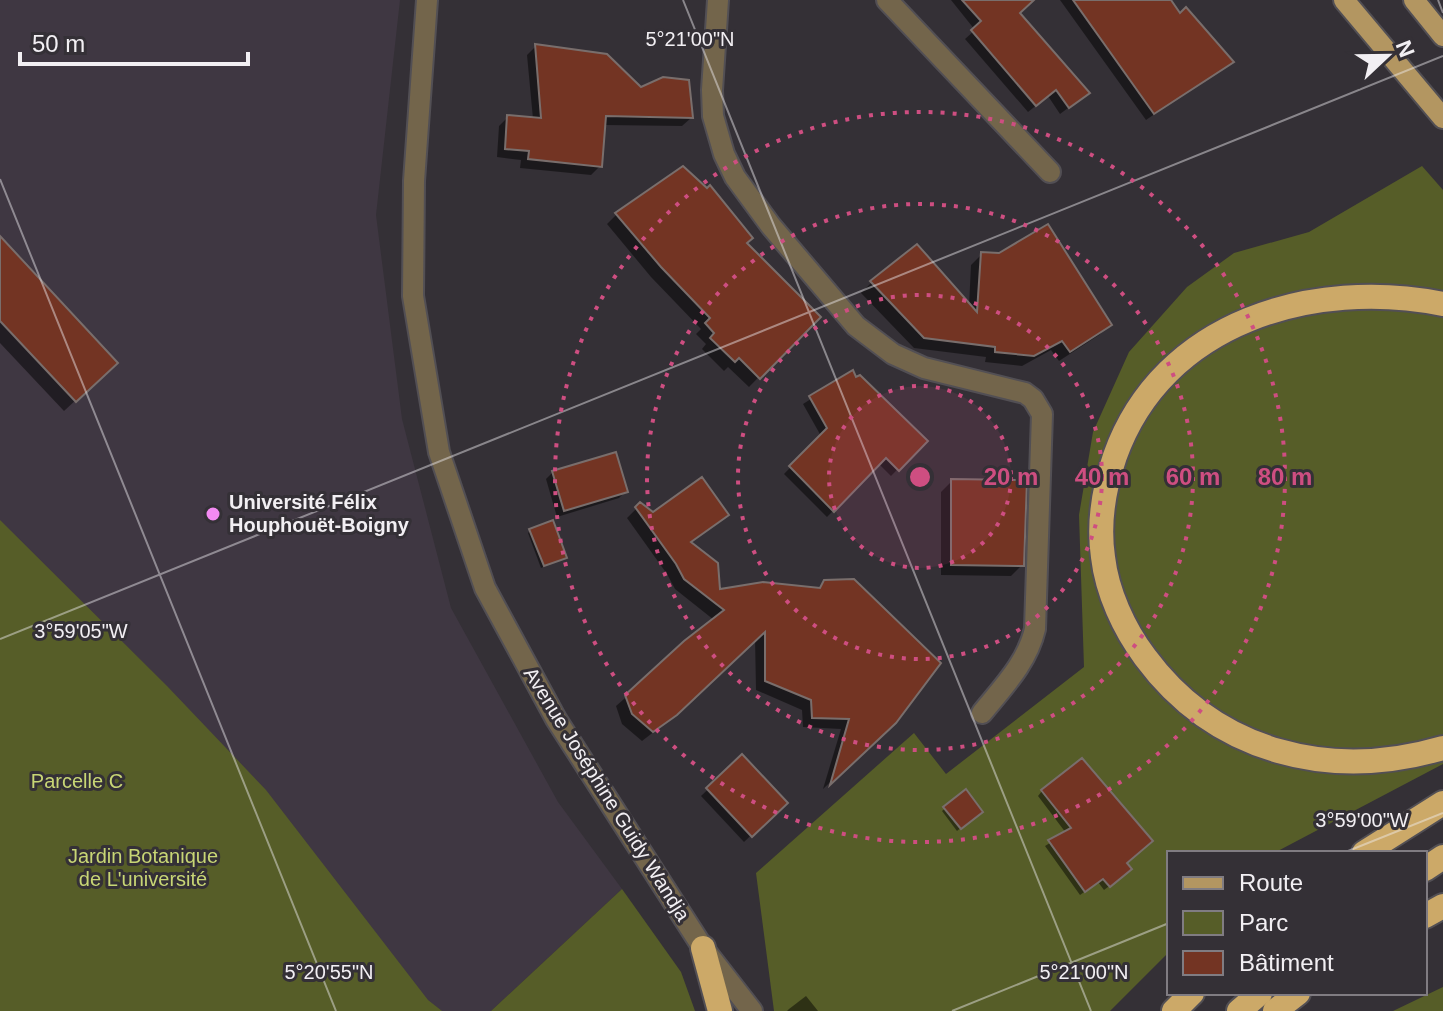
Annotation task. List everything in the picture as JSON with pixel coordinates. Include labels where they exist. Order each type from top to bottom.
[{"type":"highway","points":[[1443,304],[1391,298],[1314,301],[1273,309],[1233,325],[1192,350],[1164,376],[1144,402],[1123,434],[1102,507],[1103,557],[1129,635],[1169,687],[1227,730],[1285,754],[1321,760],[1394,759],[1443,748]]},
{"type":"highway","points":[[1367,851],[1443,803]]},
{"type":"highway","points":[[703,948],[720,1011]]},
{"type":"highway","points":[[1174,1011],[1190,995]]},
{"type":"highway","points":[[1239,1011],[1258,995]]},
{"type":"highway","points":[[1275,1011],[1295,995]]},
{"type":"main road","points":[[1344,0],[1443,118]]},
{"type":"main road","points":[[1414,0],[1443,36]]},
{"type":"street","name":"Avenue Joséphine Guidy Wandja","points":[[427,0],[414,181],[413,296],[439,452],[485,588],[556,719],[703,948],[752,1011]]},
{"type":"street","points":[[718,0],[713,116],[724,154],[735,177],[771,226],[856,326],[893,354],[924,368],[1025,393],[1033,399],[1042,414],[1035,629],[1022,663],[982,713]]},
{"type":"street","points":[[887,0],[1050,172]]},
{"type":"shaded area","name":"Université Félix Houphouët-Boigny","points":[[0,0],[400,0],[376,215],[402,419],[451,608],[558,802],[622,889],[491,1011],[0,1011]]},
{"type":"green space","points":[[1422,166],[1443,190],[1443,764],[1278,851],[1167,851],[1167,954],[1110,1011],[774,1011],[756,873],[914,733],[946,774],[1084,667],[1079,515],[1093,432],[1129,352],[1187,287],[1234,253],[1309,232]]},
{"type":"green space","name":"Jardin Botanique de L'université","points":[[0,520],[167,686],[266,790],[428,1000],[442,1011],[0,1011]]},
{"type":"green space","points":[[622,889],[681,972],[695,1011],[491,1011]]},
{"type":"green space","points":[[1443,987],[1443,1011],[1393,1011],[1427,995]]},
{"type":"building","points":[[962,0],[1034,0],[1020,13],[1090,93],[1069,108],[1056,90],[1036,106],[971,30],[981,21]]},
{"type":"building","points":[[1073,0],[1171,0],[1180,13],[1186,7],[1234,62],[1154,114]]},
{"type":"building","points":[[535,44],[607,54],[641,87],[663,77],[689,80],[693,118],[606,116],[602,167],[528,159],[529,151],[505,149],[507,115],[541,118]]},
{"type":"building","points":[[683,166],[707,188],[710,185],[753,238],[747,243],[821,317],[760,379],[739,358],[735,362],[710,338],[714,333],[705,323],[710,318],[615,213]]},
{"type":"building","points":[[1048,224],[1112,325],[1070,352],[1062,341],[1034,356],[995,352],[995,347],[924,338],[870,281],[917,244],[977,312],[981,252],[999,253]]},
{"type":"building","points":[[0,236],[118,363],[76,402],[0,321]]},
{"type":"building","points":[[853,370],[856,377],[860,375],[928,441],[899,471],[886,458],[834,512],[789,466],[827,428],[809,396]]},
{"type":"building","points":[[616,452],[628,492],[564,511],[552,471]]},
{"type":"building","points":[[702,477],[729,515],[691,542],[718,563],[720,589],[763,582],[820,588],[824,580],[854,579],[941,663],[896,723],[830,785],[849,719],[812,718],[811,700],[765,681],[765,632],[677,715],[653,732],[632,714],[625,695],[684,641],[724,610],[684,579],[635,507],[640,502],[653,512]]},
{"type":"building","points":[[951,479],[1027,480],[1024,566],[951,565]]},
{"type":"building","points":[[553,520],[567,558],[544,566],[529,529]]},
{"type":"building","points":[[742,754],[788,803],[752,837],[706,788]]},
{"type":"building","points":[[1082,758],[1153,841],[1127,863],[1132,869],[1110,887],[1103,879],[1085,892],[1048,840],[1071,828],[1041,790]]},
{"type":"building","points":[[966,789],[983,812],[961,829],[943,807]]},
{"type":"place","name":"Université Félix Houphouët-Boigny","points":[[213,514]]},
{"type":"park label","name":"Parcelle C","points":[[77,781]]}]
